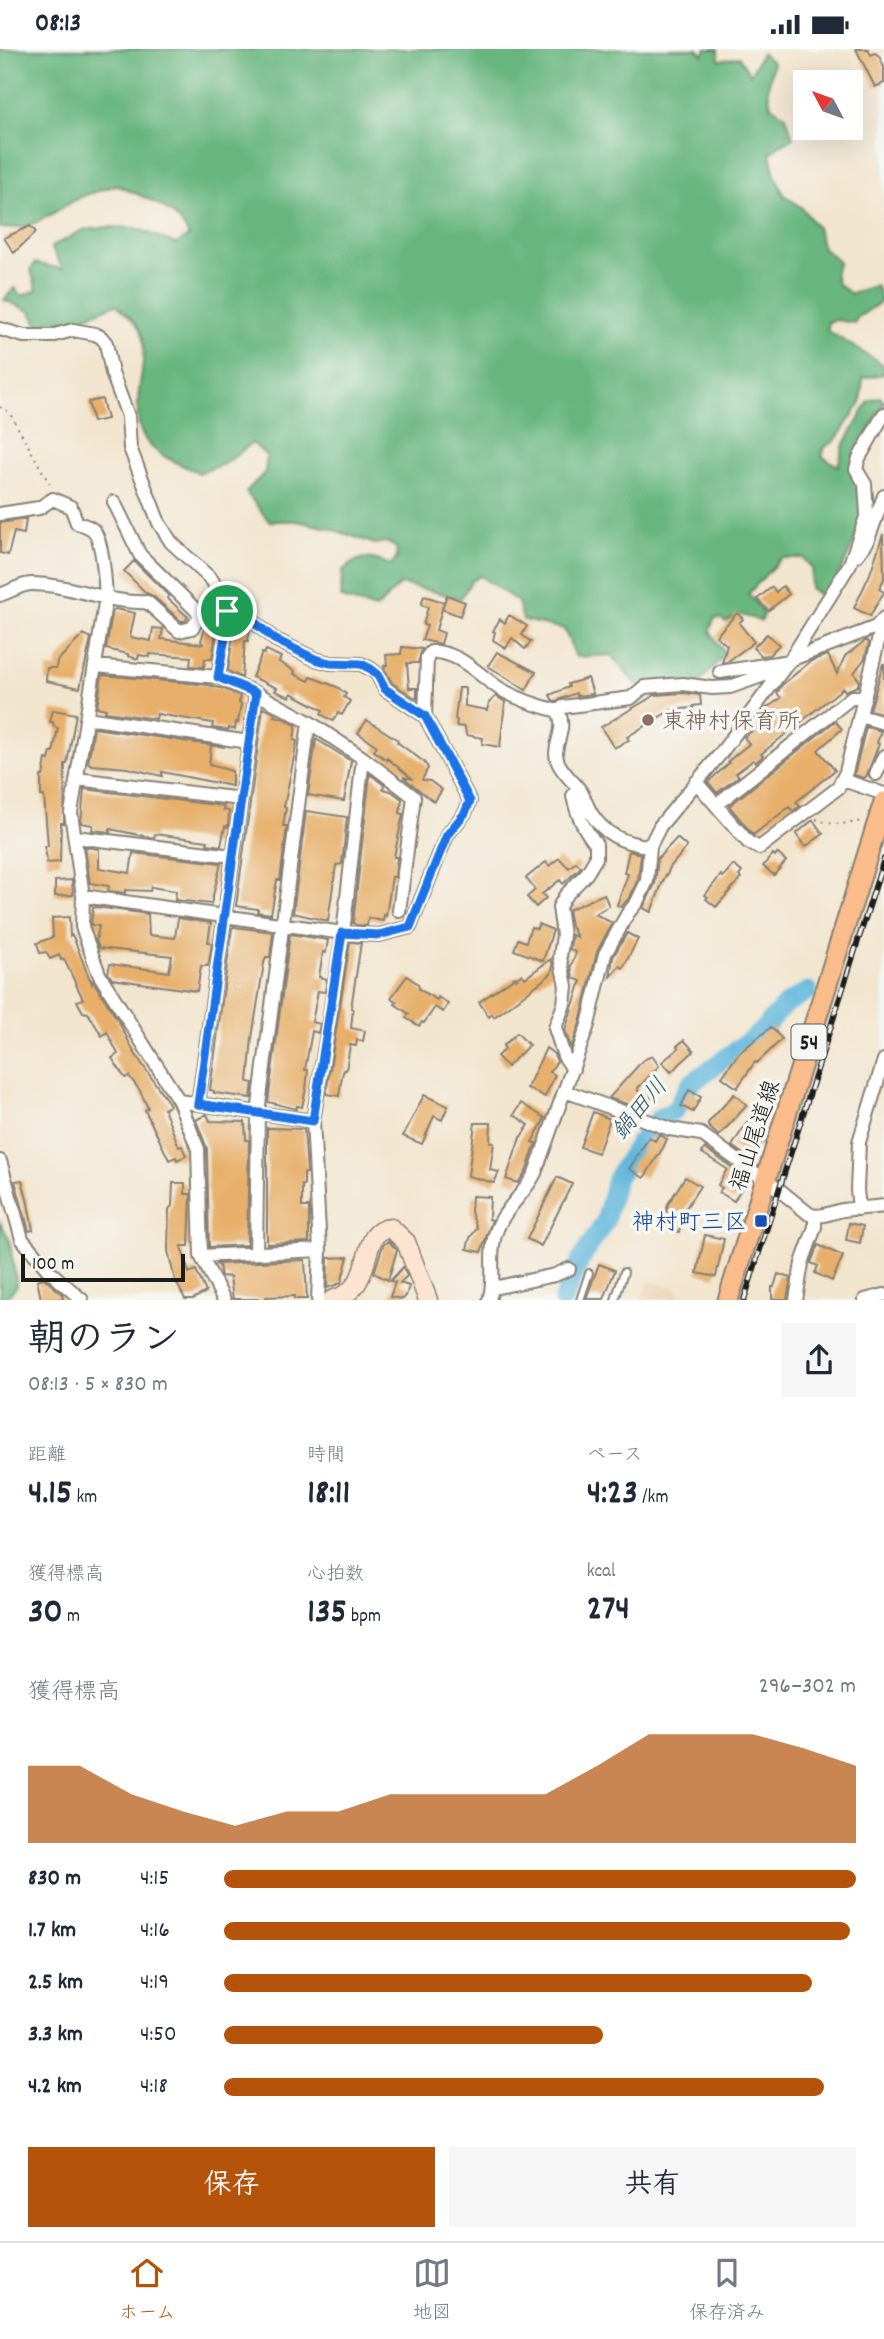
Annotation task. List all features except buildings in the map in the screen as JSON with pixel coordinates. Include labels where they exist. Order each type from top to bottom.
[{"type":"main road","name":"福山尾道線","points":[[722,1300],[730,1290],[884,802]]},
{"type":"street","points":[[0,329],[24,336],[51,336],[73,330],[95,334],[106,343],[112,373],[128,416],[130,448],[159,523],[171,542],[212,580],[225,601],[226,631],[218,677]]},
{"type":"street","points":[[850,564],[867,514],[865,484],[856,469],[859,458],[884,414]]},
{"type":"street","points":[[569,1269],[491,1294],[492,1256],[498,1224],[535,1173],[596,999],[605,954],[647,881],[650,846],[660,826],[721,753],[790,660],[850,564],[867,542],[884,496]]},
{"type":"street","points":[[0,514],[39,508],[53,499],[71,507],[77,523],[91,528],[97,536],[106,597],[71,813],[83,896],[82,927],[99,974],[179,1101],[198,1149],[201,1256],[224,1300]]},
{"type":"street","points":[[114,502],[139,555],[201,615]]},
{"type":"street","points":[[0,595],[29,584],[129,603],[147,602],[179,631],[192,628],[201,615],[227,611],[247,616],[274,639],[315,659],[330,663],[361,664],[377,674],[385,689],[425,716],[470,801],[465,813],[447,835],[410,927],[379,935],[342,933],[83,896]]},
{"type":"street","points":[[558,711],[563,707],[631,698],[644,687],[683,684],[712,688],[730,687],[770,673],[790,660],[880,622],[880,633],[860,716],[843,780],[838,787],[759,848],[748,842],[696,782]]},
{"type":"street","points":[[425,716],[427,657],[431,652],[439,652],[477,671],[510,694],[531,704],[558,711]]},
{"type":"street","points":[[720,672],[790,660]]},
{"type":"street","points":[[95,666],[218,677],[256,693],[309,722],[414,797],[399,911]]},
{"type":"street","points":[[198,1104],[256,693]]},
{"type":"street","points":[[716,805],[852,697],[864,697]]},
{"type":"street","points":[[558,711],[562,725],[556,754],[559,764],[578,788],[600,825],[625,842],[650,846]]},
{"type":"street","points":[[860,716],[884,723]]},
{"type":"street","points":[[87,718],[249,742]]},
{"type":"street","points":[[256,1253],[258,1113],[309,722]]},
{"type":"street","points":[[876,774],[884,756]]},
{"type":"street","points":[[318,1300],[320,1250],[313,1121],[342,933],[363,758]]},
{"type":"street","points":[[77,779],[241,799]]},
{"type":"street","points":[[843,780],[884,794]]},
{"type":"street","points":[[573,1069],[564,1056],[555,1028],[564,1004],[566,986],[560,957],[563,935],[559,907],[596,858],[596,844],[586,832],[576,811],[573,796],[578,788]]},
{"type":"street","points":[[75,837],[233,856]]},
{"type":"street","points":[[859,1209],[859,1142],[884,1060]]},
{"type":"street","points":[[565,1091],[670,1129],[701,1134],[816,1217],[846,1209],[884,1206]]},
{"type":"street","points":[[179,1101],[313,1121]]},
{"type":"street","points":[[0,1161],[22,1239],[49,1271],[82,1300]]},
{"type":"street","points":[[796,1300],[802,1263],[816,1217]]},
{"type":"street","points":[[332,1300],[352,1290],[359,1282],[376,1233],[391,1228],[405,1242],[428,1300]]},
{"type":"street","points":[[201,1256],[320,1250]]},
{"type":"street","points":[[865,1300],[884,1294]]},
{"type":"lane","points":[[615,1300],[624,1272]]},
{"type":"lane","points":[[580,1300],[589,1273]]},
{"type":"path","points":[[0,407],[9,412],[53,491],[53,499]]},
{"type":"path","points":[[819,802],[812,817],[826,823],[837,822],[845,825],[869,819]]},
{"type":"shaded area","points":[[649,1281],[676,1288],[683,1299],[642,1299]]},
{"type":"green space","points":[[0,49],[698,49],[703,55],[706,49],[718,49],[719,60],[739,57],[750,74],[762,53],[773,63],[768,89],[771,106],[786,116],[793,138],[770,154],[784,195],[802,208],[817,228],[823,248],[839,262],[835,272],[837,283],[851,294],[876,285],[882,301],[857,318],[855,323],[836,320],[828,322],[828,331],[884,365],[884,374],[863,378],[861,403],[835,441],[825,447],[822,456],[838,466],[843,447],[869,401],[880,397],[884,402],[853,462],[863,492],[863,505],[852,548],[825,599],[810,588],[812,568],[803,558],[781,558],[748,594],[763,610],[762,621],[738,614],[726,622],[720,618],[714,619],[710,631],[725,654],[699,683],[651,689],[634,682],[611,655],[576,657],[564,629],[523,620],[518,602],[480,576],[471,581],[461,598],[400,584],[376,609],[341,598],[342,571],[365,558],[390,565],[397,558],[396,547],[386,542],[375,544],[329,528],[297,521],[269,521],[246,492],[265,472],[267,456],[252,443],[226,463],[200,473],[163,456],[152,447],[139,425],[143,338],[137,325],[116,304],[68,324],[41,329],[30,311],[4,300],[15,288],[21,296],[37,290],[31,270],[35,263],[63,269],[51,247],[83,230],[136,228],[176,244],[189,236],[176,218],[147,199],[116,185],[83,196],[35,223],[0,228]]},
{"type":"green space","points":[[0,1222],[9,1238],[17,1286],[5,1299],[0,1299]]},
{"type":"waterway","name":"鍋田川","points":[[563,1300],[581,1259],[605,1222],[616,1179],[636,1147],[659,1118],[675,1110],[690,1084],[758,1034],[786,1004],[808,991]]},
{"type":"railway","points":[[744,1300],[884,859]]},
{"type":"place","name":"東神村保育所","points":[[648,720]]},
{"type":"place","name":"神村町三区","points":[[761,1221]]},
{"type":"route","points":[[227,611],[247,616],[274,639],[315,659],[330,663],[350,662],[371,669],[385,689],[425,716],[470,801],[465,813],[447,835],[410,927],[379,935],[342,933],[313,1121],[198,1104],[256,693],[218,677],[227,611]]}]
